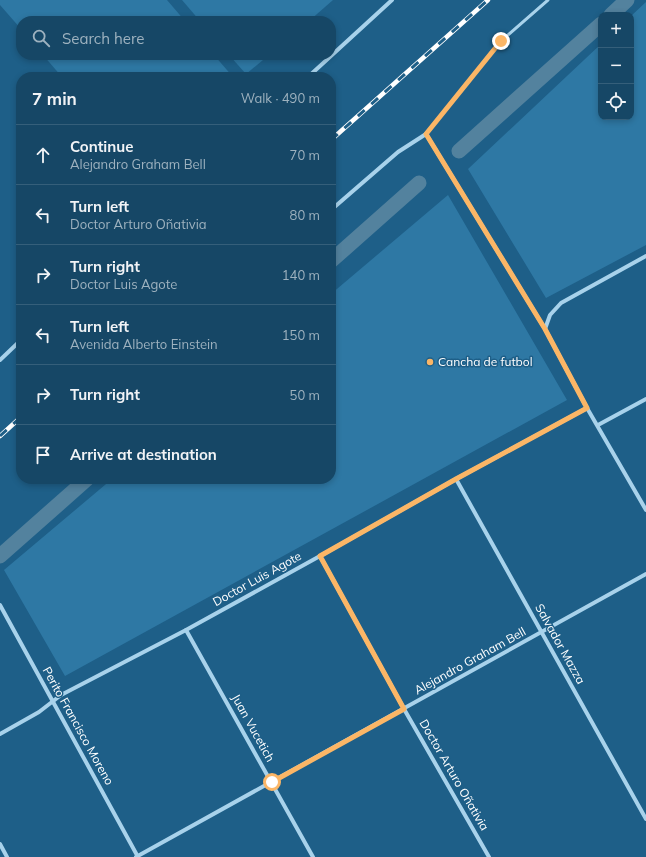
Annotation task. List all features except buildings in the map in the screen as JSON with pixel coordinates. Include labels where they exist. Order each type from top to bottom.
[{"type":"street","points":[[336,51],[392,0]]},
{"type":"street","points":[[313,72],[327,60]]},
{"type":"street","points":[[336,206],[398,152],[426,134],[545,329],[587,408],[646,510]]},
{"type":"street","points":[[545,329],[550,315],[561,303],[646,256]]},
{"type":"street","points":[[0,360],[16,345]]},
{"type":"street","points":[[598,425],[646,399]]},
{"type":"street","name":"Doctor Luis Agote","points":[[0,734],[39,712],[61,695],[186,630],[456,479],[587,408]]},
{"type":"street","name":"Salvador Mazza","points":[[456,479],[646,819]]},
{"type":"street","name":"Doctor Arturo Oñativia","points":[[320,556],[404,709],[489,857]]},
{"type":"street","name":"Alejandro Graham Bell","points":[[137,857],[646,574]]},
{"type":"street","name":"Perito Francisco Moreno","points":[[0,605],[137,857]]},
{"type":"street","name":"Juan Vucetich","points":[[186,630],[313,857]]},
{"type":"street","points":[[0,844],[7,857]]},
{"type":"lane","points":[[426,134],[501,41],[548,0]]},
{"type":"shaded area","points":[[0,0],[167,0],[181,16],[16,16],[16,23],[0,5]]},
{"type":"shaded area","points":[[182,0],[333,0],[315,16],[196,16]]},
{"type":"shaded area","points":[[646,2],[646,245],[546,298],[468,169],[598,47],[598,120],[634,120],[634,13]]},
{"type":"shaded area","points":[[47,60],[218,60],[229,72],[58,72]]},
{"type":"shaded area","points":[[233,60],[263,60],[248,72],[244,72]]},
{"type":"shaded area","points":[[448,195],[567,400],[65,676],[4,570],[106,484],[336,484],[336,290]]},
{"type":"waterway","points":[[614,12],[627,0]]},
{"type":"waterway","points":[[459,151],[598,27]]},
{"type":"waterway","points":[[336,257],[419,183]]},
{"type":"waterway","points":[[0,556],[81,484]]},
{"type":"railway","points":[[336,136],[488,0]]},
{"type":"railway","points":[[0,436],[16,422]]},
{"type":"place","name":"Cancha de futbol","points":[[430,362]]},
{"type":"route","points":[[272,782],[404,709],[320,556],[456,479],[587,408],[545,329],[426,134],[501,41]]}]
